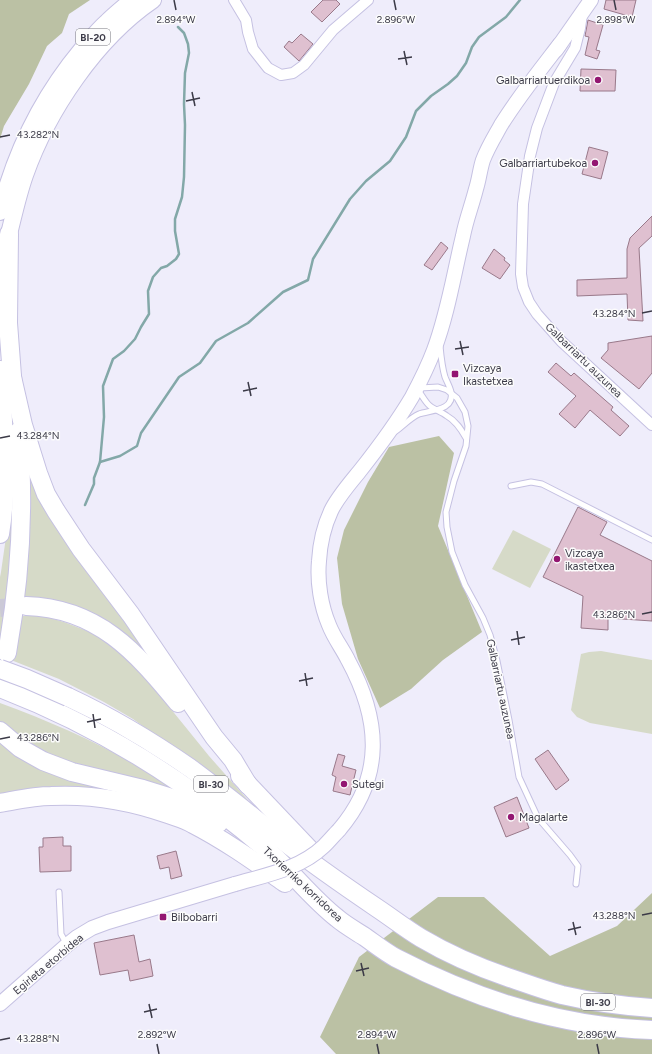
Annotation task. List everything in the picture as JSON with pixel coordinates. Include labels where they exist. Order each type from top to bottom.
[{"type":"highway","name":"BI-20","points":[[0,313],[1,282],[9,234]]},
{"type":"highway","points":[[3,661],[13,618],[18,576],[21,488],[19,446],[8,323],[9,234]]},
{"type":"highway","points":[[0,341],[5,485],[0,534]]},
{"type":"highway","points":[[12,377],[23,425],[46,494],[81,549],[131,615],[214,737],[233,760],[248,785]]},
{"type":"highway","points":[[26,606],[41,607],[68,613],[91,622],[119,640],[145,664],[224,759],[344,886]]},
{"type":"highway","name":"Txorierriko korridorea","points":[[3,661],[27,679],[103,714],[156,746],[191,769],[279,838],[344,886],[421,938],[448,953],[487,970],[561,995],[602,1003],[652,1008]]},
{"type":"highway","name":"Txorierriko korridorea","points":[[0,688],[60,714],[131,751],[170,776],[205,800],[275,857],[337,918],[395,957],[464,989],[518,1008],[552,1017],[606,1026],[652,1030]]},
{"type":"highway","points":[[0,731],[20,748],[43,761],[72,772],[143,789],[172,798],[192,808],[220,823],[252,846],[306,889]]},
{"type":"highway","points":[[0,803],[22,798],[78,796],[122,801],[154,809],[192,823],[234,847],[337,918]]},
{"type":"main road","name":"BI-20","points":[[0,212],[17,157],[31,127],[50,94],[72,61],[90,39],[106,22],[132,0]]},
{"type":"main road","name":"BI-20","points":[[9,234],[20,191],[30,162],[43,133],[61,101],[83,69],[115,31],[141,8],[153,0]]},
{"type":"street","points":[[234,0],[246,20],[248,32],[254,49],[268,68],[280,75],[293,72],[304,65],[333,30],[368,0]]},
{"type":"street","name":"Galbarriartu auzunea","points":[[440,332],[463,233],[476,189],[518,107],[591,0]]},
{"type":"street","name":"Galbarriartu auzunea","points":[[582,12],[576,48],[554,83],[537,128],[530,156],[523,204],[522,287],[537,314],[560,341],[652,424]]},
{"type":"street","points":[[379,446],[399,418],[417,388],[434,350],[440,332]]},
{"type":"street","name":"Egirleta etorbidea","points":[[0,1004],[67,945],[92,928],[292,866],[317,852],[324,846],[353,812],[364,790],[372,763],[372,728],[367,704],[348,658],[333,612],[328,586],[328,554],[333,532],[340,513],[364,466],[379,446]]},
{"type":"lane","name":"Galbarriartu auzunea","points":[[440,332],[441,359],[445,378],[451,393],[457,398],[465,412],[468,426],[465,450],[454,481],[446,512],[447,527],[452,552],[465,585],[483,618],[490,635],[497,661],[519,777],[538,818],[578,866],[576,884]]},
{"type":"lane","points":[[379,446],[413,418],[447,405],[451,398],[451,393],[438,387],[417,388]]},
{"type":"lane","points":[[417,388],[431,407],[448,416],[461,428],[466,438]]},
{"type":"lane","points":[[511,486],[531,482],[542,484],[652,540]]},
{"type":"lane","points":[[59,892],[61,934],[67,945]]},
{"type":"green space","points":[[0,0],[90,0],[69,14],[62,33],[47,46],[29,84],[4,126],[0,139]]},
{"type":"green space","points":[[439,436],[454,453],[438,526],[482,632],[443,660],[411,689],[380,708],[358,659],[342,604],[337,558],[344,530],[368,482],[389,447]]},
{"type":"green space","points":[[26,459],[171,675],[136,649],[24,598],[23,616],[43,616],[64,622],[90,632],[112,645],[136,666],[209,756],[254,807],[133,719],[59,679],[11,660]]},
{"type":"green space","points":[[10,464],[16,546],[0,655],[0,577],[9,516]]},
{"type":"green space","points":[[513,530],[551,549],[530,588],[492,569]]},
{"type":"green space","points":[[601,651],[652,660],[652,734],[590,723],[577,717],[571,710],[581,654]]},
{"type":"green space","points":[[0,703],[37,717],[108,749],[148,771],[188,798],[77,770],[33,750],[0,721]]},
{"type":"green space","points":[[0,739],[175,811],[0,795]]},
{"type":"green space","points":[[652,893],[652,1054],[336,1054],[320,1037],[359,957],[438,897],[484,897],[550,956],[617,926]]},
{"type":"building","points":[[323,0],[336,0],[340,4],[322,22],[311,12]]},
{"type":"building","points":[[606,0],[636,0],[632,17],[604,9]]},
{"type":"building","points":[[588,20],[603,25],[596,50],[600,51],[597,59],[585,55],[589,37],[585,36]]},
{"type":"building","points":[[301,34],[313,44],[299,61],[284,47],[289,41],[292,43]]},
{"type":"building","name":"Galbarriartuerdikoa","points":[[581,69],[616,70],[615,91],[580,91]]},
{"type":"building","name":"Galbarriartubekoa","points":[[589,147],[608,152],[601,179],[582,174]]},
{"type":"building","points":[[652,216],[652,236],[639,248],[643,321],[628,320],[627,294],[577,296],[577,280],[627,278],[627,249],[630,238]]},
{"type":"building","points":[[441,242],[448,248],[432,270],[424,265]]},
{"type":"building","points":[[494,249],[505,258],[504,260],[510,265],[500,279],[482,268]]},
{"type":"building","points":[[652,336],[652,373],[639,389],[601,358],[608,350],[608,343]]},
{"type":"building","points":[[556,363],[571,376],[574,373],[613,407],[611,410],[629,426],[620,436],[590,410],[575,428],[559,414],[576,396],[548,372]]},
{"type":"building","points":[[578,507],[607,522],[600,535],[652,561],[652,621],[608,618],[608,630],[581,628],[583,596],[543,577]]},
{"type":"building","points":[[548,750],[569,780],[556,790],[535,759]]},
{"type":"building","name":"Sutegi","points":[[338,754],[345,756],[342,766],[356,770],[350,795],[333,791],[336,777],[332,775]]},
{"type":"building","name":"Magalarte","points":[[517,797],[529,828],[506,837],[494,807]]},
{"type":"building","points":[[63,837],[63,846],[71,846],[71,871],[40,872],[39,847],[43,847],[43,838]]},
{"type":"building","points":[[176,851],[182,876],[171,879],[169,867],[160,869],[157,856]]},
{"type":"building","points":[[134,935],[139,962],[150,959],[153,976],[130,981],[128,970],[100,975],[94,943]]},
{"type":"waterway","points":[[100,462],[120,456],[137,446],[141,433],[179,377],[200,363],[216,341],[248,323],[283,292],[308,280],[313,259],[350,199],[366,181],[390,161],[406,137],[416,111],[431,96],[457,76],[466,63],[472,47],[479,37],[506,17],[520,0]]},
{"type":"waterway","points":[[85,505],[94,484],[94,478],[100,462],[104,417],[103,386],[113,359],[124,351],[135,339],[149,314],[148,291],[153,277],[161,268],[167,266],[176,259],[179,254],[175,231],[175,219],[182,197],[184,177],[185,73],[189,53],[188,44],[184,33],[178,27]]},
{"type":"tunnel","points":[[0,608],[26,606]]},
{"type":"place","name":"Galbarriartuerdikoa","points":[[598,80]]},
{"type":"place","name":"Galbarriartubekoa","points":[[595,163]]},
{"type":"place","name":"Vizcaya Ikastetxea","points":[[455,374]]},
{"type":"place","name":"Vizcaya ikastetxea","points":[[557,559]]},
{"type":"place","name":"Sutegi","points":[[344,784]]},
{"type":"place","name":"Magalarte","points":[[511,817]]},
{"type":"place","name":"Bilbobarri","points":[[163,917]]}]
